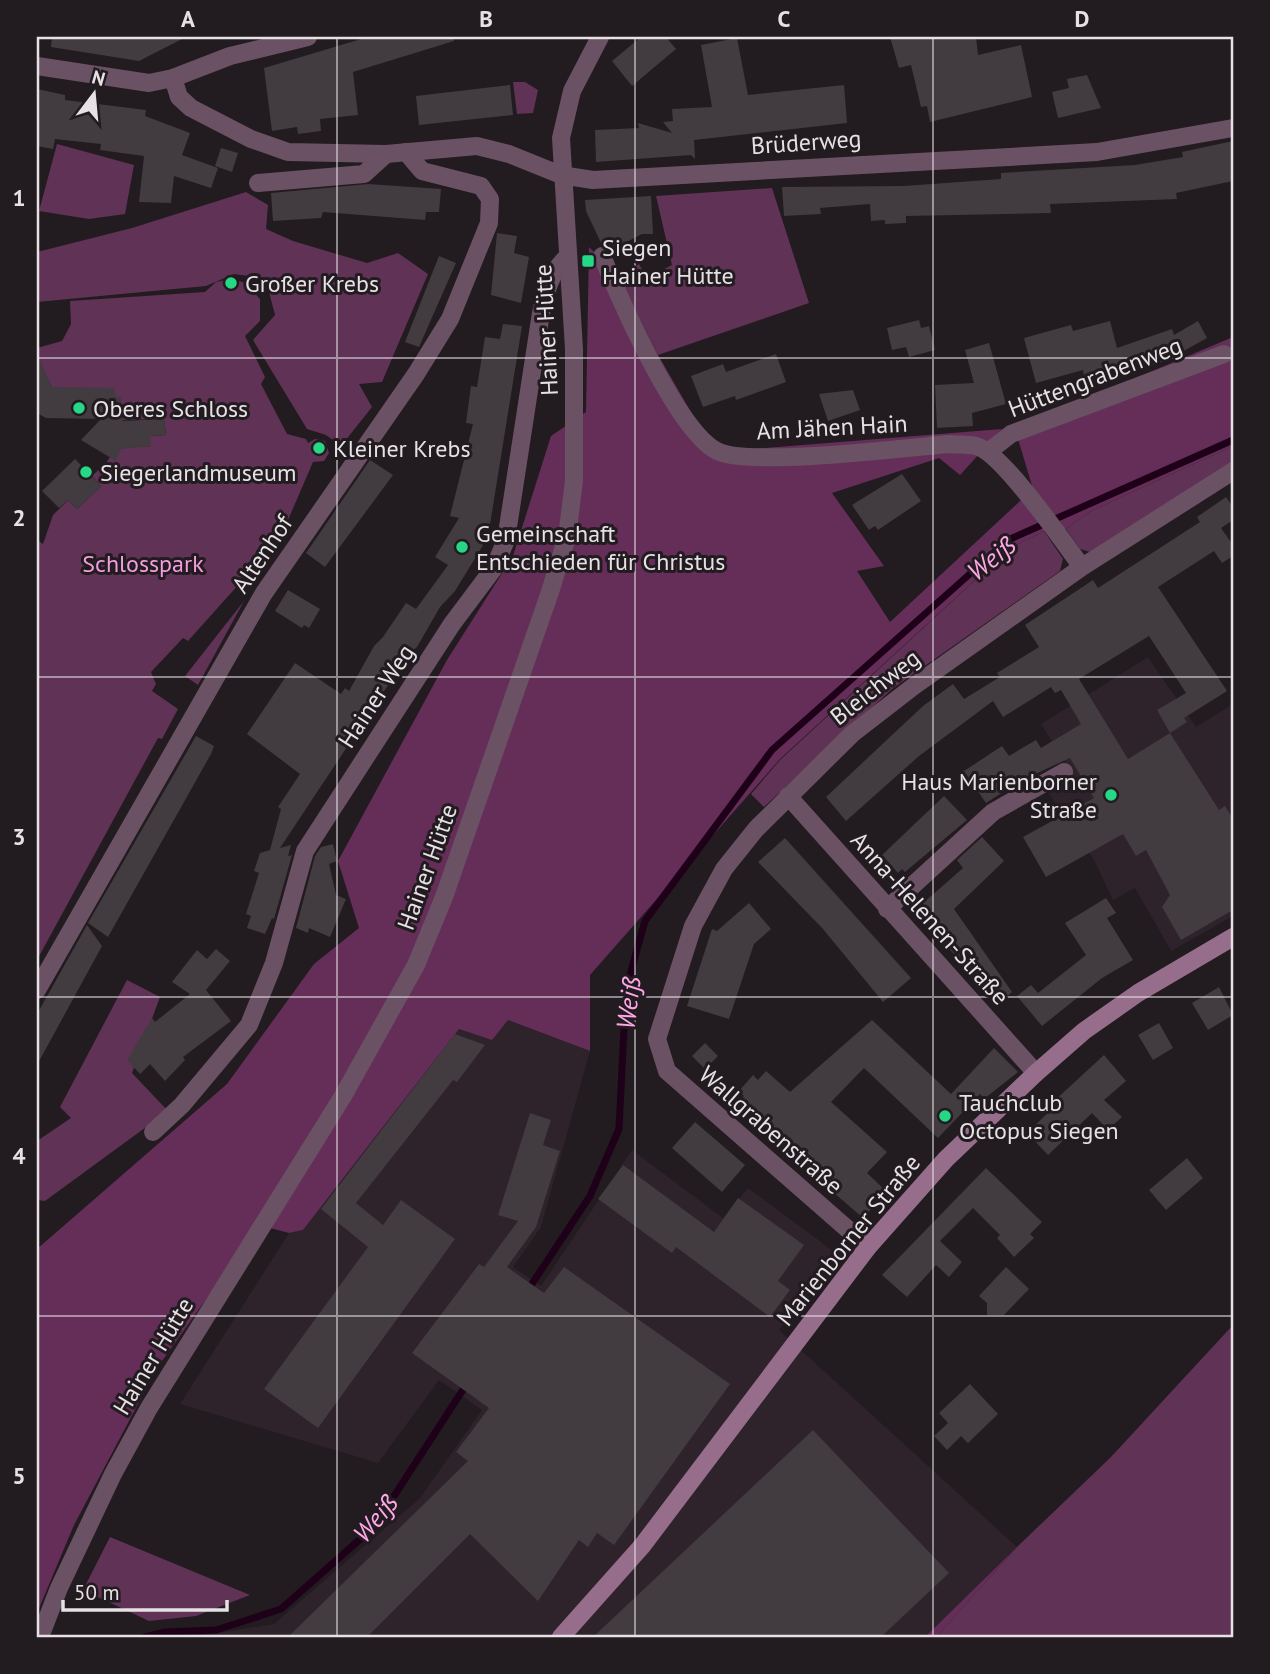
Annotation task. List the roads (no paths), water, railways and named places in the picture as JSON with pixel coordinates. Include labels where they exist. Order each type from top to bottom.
[{"type":"main road","name":"Marienborner Straße","points":[[561,1637],[642,1546],[868,1247],[946,1159],[1035,1073],[1084,1031],[1138,993],[1233,937]]},
{"type":"street","points":[[230,56],[257,37]]},
{"type":"street","points":[[37,66],[136,83],[173,78],[230,56],[309,37]]},
{"type":"street","name":"Hainer Hütte","points":[[40,1637],[59,1588],[113,1474],[162,1385],[381,1032],[416,965],[444,897],[568,537],[574,454],[574,349],[561,175],[561,138],[572,91],[600,37]]},
{"type":"street","name":"Brüderweg","points":[[173,78],[179,97],[191,108],[251,139],[288,152],[386,154],[477,146],[509,154],[561,175],[593,180],[1097,152],[1233,128]]},
{"type":"street","name":"Altenhof","points":[[37,990],[264,593],[416,374],[450,319],[489,223],[490,199],[481,186],[422,171],[406,152]]},
{"type":"street","points":[[258,183],[364,174],[386,154]]},
{"type":"street","name":"Am Jähen Hain","points":[[602,256],[636,336],[700,438],[717,451],[764,458],[949,444],[977,446],[988,452]]},
{"type":"street","name":"Hainer Weg","points":[[153,1132],[182,1104],[249,1025],[274,963],[304,850],[452,624],[501,556],[506,540],[541,313],[548,283],[556,267],[567,257]]},
{"type":"street","name":"Hüttengrabenweg","points":[[988,452],[1012,434],[1224,354]]},
{"type":"street","points":[[988,452],[1023,490],[1082,567]]},
{"type":"street","name":"Bleichweg","points":[[657,1039],[693,926],[707,895],[756,829],[788,796],[852,734],[1082,567],[1231,477]]},
{"type":"street","points":[[887,909],[993,812],[1064,772]]},
{"type":"street","name":"Anna-Helenen-Straße","points":[[788,796],[1035,1073]]},
{"type":"street","name":"Wallgrabenstraße","points":[[657,1039],[667,1071],[868,1247]]},
{"type":"waterway","name":"Weiß","points":[[528,1290],[590,1196],[619,1129],[626,989],[645,921],[772,750],[1008,540],[1233,440]]},
{"type":"waterway","name":"Weiß","points":[[145,1637],[165,1632],[216,1630],[281,1609],[374,1527],[468,1382]]},
{"type":"place","name":"Siegen Hainer Hütte","points":[[588,261]]},
{"type":"place","name":"Großer Krebs","points":[[231,283]]},
{"type":"place","name":"Oberes Schloss","points":[[79,408]]},
{"type":"place","name":"Kleiner Krebs","points":[[319,448]]},
{"type":"place","name":"Siegerlandmuseum","points":[[86,472]]},
{"type":"place","name":"Gemeinschaft Entschieden für Christus","points":[[462,547]]},
{"type":"place","name":"Haus Marienborner Straße","points":[[1111,795]]},
{"type":"place","name":"Tauchclub Octopus Siegen","points":[[945,1116]]},
{"type":"park label","name":"Schlosspark","points":[[143,563]]}]
